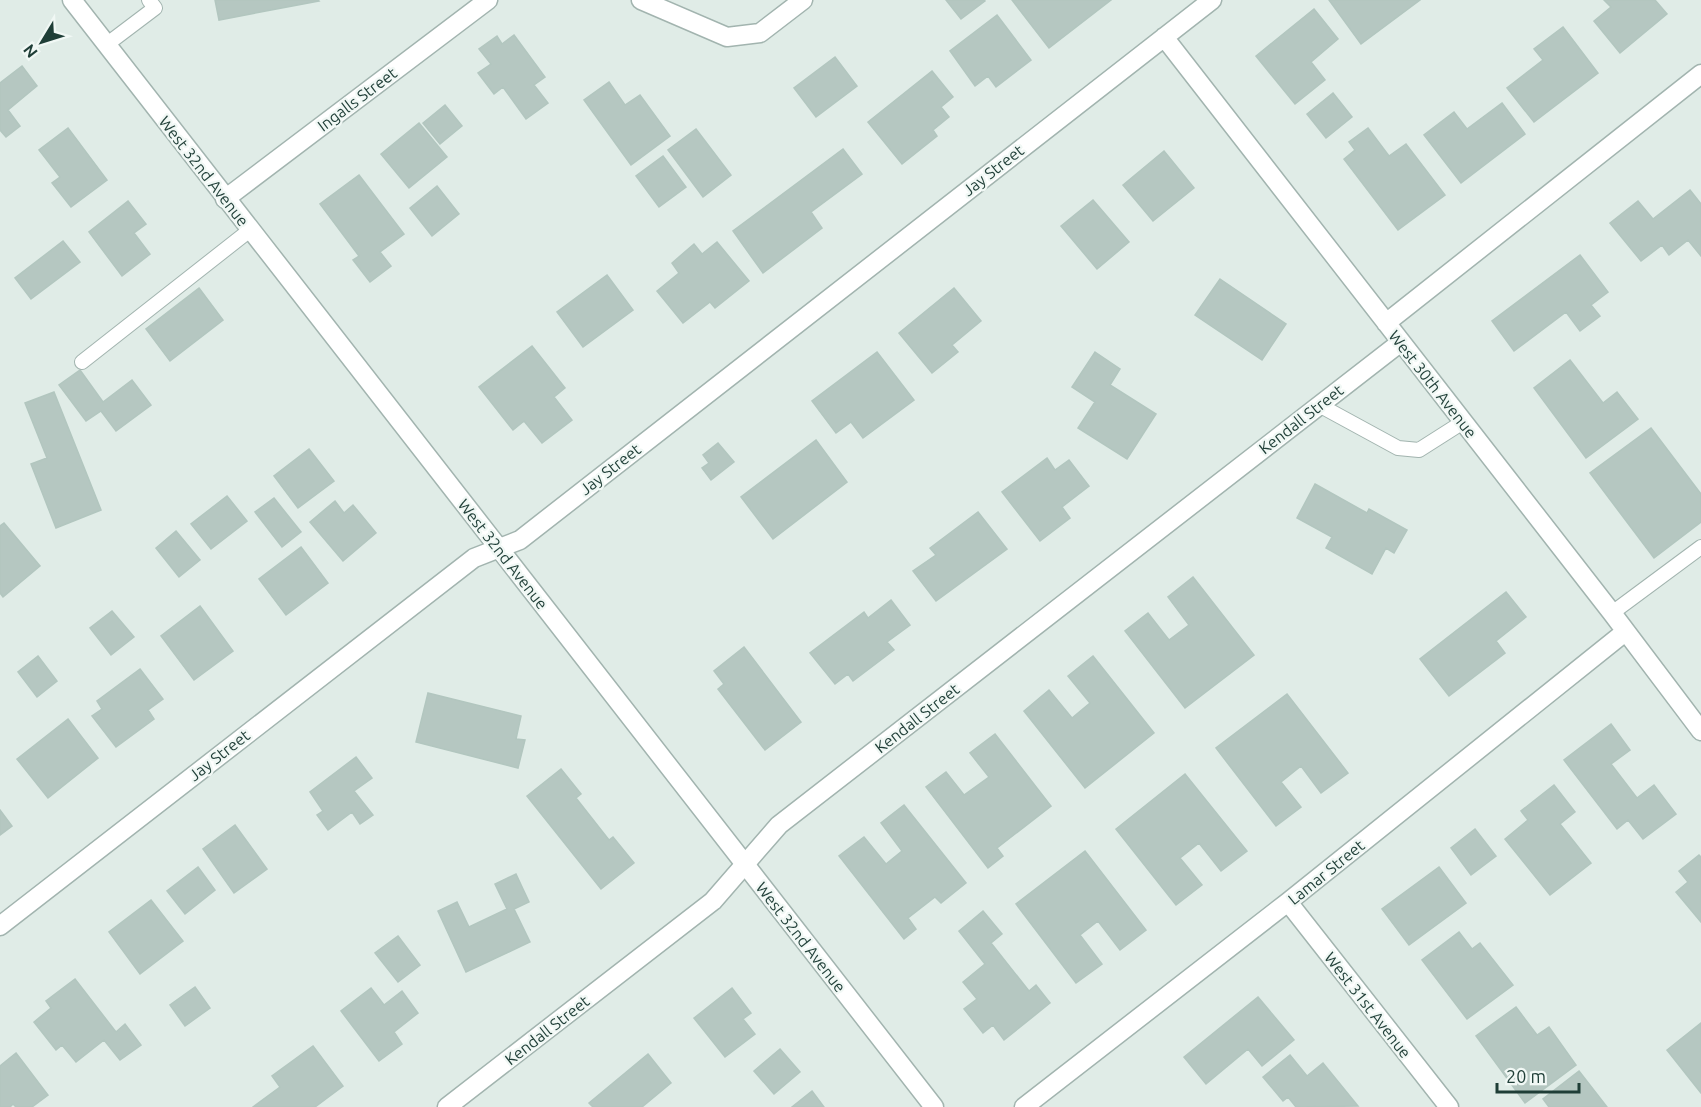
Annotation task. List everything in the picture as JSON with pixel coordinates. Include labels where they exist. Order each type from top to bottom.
[{"type":"street","name":"West 32nd Avenue","points":[[72,0],[934,1107]]},
{"type":"street","name":"Ingalls Street","points":[[225,199],[488,0]]},
{"type":"street","points":[[641,0],[727,37],[760,33],[803,0]]},
{"type":"street","name":"Jay Street","points":[[0,926],[474,558],[520,540],[1212,0]]},
{"type":"street","name":"West 30th Avenue","points":[[1164,37],[1701,731]]},
{"type":"street","points":[[1386,323],[1701,74]]},
{"type":"street","name":"Kendall Street","points":[[447,1107],[713,901],[779,825],[1401,342]]},
{"type":"street","name":"Lamar Street","points":[[1024,1107],[1288,902],[1625,632]]},
{"type":"street","name":"West 31st Avenue","points":[[1288,902],[1449,1107]]},
{"type":"lane","points":[[106,45],[155,8],[149,0]]},
{"type":"lane","points":[[82,362],[250,230]]},
{"type":"lane","points":[[1319,405],[1398,448],[1419,450],[1463,422]]},
{"type":"lane","points":[[1612,614],[1701,547]]},
{"type":"building","points":[[215,0],[318,0],[319,1],[219,20]]},
{"type":"building","points":[[946,0],[984,0],[985,1],[961,19]]},
{"type":"building","points":[[1012,0],[1111,0],[1049,48]]},
{"type":"building","points":[[1329,0],[1420,0],[1361,44]]},
{"type":"building","points":[[1604,0],[1655,0],[1667,14],[1620,53],[1594,21],[1611,7]]},
{"type":"building","points":[[1314,9],[1338,39],[1311,62],[1325,80],[1295,104],[1256,56]]},
{"type":"building","points":[[997,15],[1031,60],[996,87],[988,76],[975,86],[950,51]]},
{"type":"building","points":[[1563,27],[1598,73],[1534,122],[1507,88],[1543,60],[1534,49]]},
{"type":"building","points":[[514,35],[545,77],[534,85],[548,103],[526,119],[503,87],[494,94],[478,73],[491,64],[479,49],[497,36],[502,44]]},
{"type":"building","points":[[835,57],[857,86],[816,117],[794,88]]},
{"type":"building","points":[[22,66],[37,86],[8,110],[20,126],[6,137],[0,130],[0,83]]},
{"type":"building","points":[[932,71],[953,97],[941,107],[949,117],[933,130],[937,136],[902,164],[868,122]]},
{"type":"building","points":[[609,82],[625,105],[640,95],[670,136],[631,165],[584,100]]},
{"type":"building","points":[[1333,93],[1352,117],[1326,138],[1307,114]]},
{"type":"building","points":[[1502,103],[1525,134],[1461,183],[1424,135],[1454,112],[1467,129]]},
{"type":"building","points":[[445,105],[462,126],[440,144],[423,123]]},
{"type":"building","points":[[419,123],[447,157],[409,188],[381,154]]},
{"type":"building","points":[[68,128],[107,180],[71,207],[52,183],[60,177],[39,150]]},
{"type":"building","points":[[1368,128],[1389,156],[1406,144],[1445,195],[1398,230],[1344,159],[1355,150],[1349,142]]},
{"type":"building","points":[[696,129],[731,175],[703,197],[668,150]]},
{"type":"building","points":[[843,149],[862,174],[811,212],[822,228],[763,273],[733,231]]},
{"type":"building","points":[[1164,151],[1194,188],[1153,221],[1123,185]]},
{"type":"building","points":[[663,156],[686,187],[659,207],[636,176]]},
{"type":"building","points":[[359,175],[404,234],[380,252],[391,266],[370,282],[353,260],[359,256],[320,204]]},
{"type":"building","points":[[437,186],[459,214],[432,236],[410,208]]},
{"type":"building","points":[[1690,190],[1701,204],[1701,256],[1688,240],[1669,255],[1662,245],[1641,261],[1610,223],[1638,201],[1653,219]]},
{"type":"building","points":[[1093,200],[1129,242],[1097,269],[1061,226]]},
{"type":"building","points":[[128,201],[146,224],[134,233],[150,254],[122,276],[89,232]]},
{"type":"building","points":[[63,241],[80,262],[31,299],[15,278]]},
{"type":"building","points":[[717,242],[749,281],[715,308],[710,302],[683,323],[657,291],[679,273],[672,263],[694,244],[702,254]]},
{"type":"building","points":[[1580,255],[1608,292],[1591,305],[1600,316],[1580,331],[1566,312],[1514,351],[1492,321]]},
{"type":"building","points":[[607,275],[633,310],[583,347],[557,312]]},
{"type":"building","points":[[1220,279],[1286,324],[1262,360],[1195,315]]},
{"type":"building","points":[[199,288],[223,320],[170,361],[146,329]]},
{"type":"building","points":[[954,288],[981,321],[952,345],[958,352],[932,373],[899,333]]},
{"type":"building","points":[[532,346],[565,388],[554,397],[572,420],[542,443],[524,421],[513,430],[479,387]]},
{"type":"building","points":[[877,352],[914,400],[863,438],[851,422],[836,433],[812,401]]},
{"type":"building","points":[[1095,352],[1120,369],[1110,385],[1156,414],[1127,459],[1078,428],[1095,402],[1072,387]]},
{"type":"building","points":[[1570,360],[1603,403],[1617,392],[1638,419],[1586,458],[1534,388]]},
{"type":"building","points":[[80,370],[103,402],[132,380],[151,405],[116,431],[101,411],[86,421],[59,385]]},
{"type":"building","points":[[54,392],[101,510],[56,528],[31,464],[47,458],[25,403]]},
{"type":"building","points":[[1651,428],[1701,494],[1701,522],[1654,558],[1590,473]]},
{"type":"building","points":[[816,440],[847,482],[773,539],[741,497]]},
{"type":"building","points":[[718,443],[734,462],[711,480],[702,468],[709,463],[703,455]]},
{"type":"building","points":[[309,449],[334,481],[298,508],[274,476]]},
{"type":"building","points":[[1047,458],[1055,470],[1069,460],[1089,486],[1062,507],[1070,518],[1040,541],[1002,492]]},
{"type":"building","points":[[1315,484],[1367,513],[1369,509],[1407,530],[1394,553],[1386,548],[1372,574],[1326,548],[1332,537],[1297,518]]},
{"type":"building","points":[[227,496],[247,521],[211,549],[191,524]]},
{"type":"building","points":[[274,498],[301,532],[282,547],[255,512]]},
{"type":"building","points":[[335,501],[344,513],[353,505],[376,533],[343,561],[310,522]]},
{"type":"building","points":[[978,512],[1007,549],[936,601],[913,571],[936,555],[930,548]]},
{"type":"building","points":[[4,523],[40,566],[3,597],[0,593],[0,526]]},
{"type":"building","points":[[176,531],[200,560],[179,577],[156,548]]},
{"type":"building","points":[[301,547],[328,583],[286,615],[259,579]]},
{"type":"building","points":[[1193,577],[1254,655],[1185,708],[1125,631],[1148,613],[1169,640],[1189,625],[1168,597]]},
{"type":"building","points":[[1506,592],[1526,617],[1496,641],[1505,653],[1449,696],[1420,659]]},
{"type":"building","points":[[891,600],[910,625],[887,642],[894,650],[853,681],[848,674],[835,684],[810,653],[864,612],[868,618]]},
{"type":"building","points":[[200,606],[233,651],[194,680],[161,636]]},
{"type":"building","points":[[112,611],[134,637],[111,655],[90,628]]},
{"type":"building","points":[[744,647],[801,722],[765,750],[718,689],[724,684],[714,671]]},
{"type":"building","points":[[38,656],[57,681],[37,697],[18,672]]},
{"type":"building","points":[[1093,656],[1154,733],[1085,788],[1024,711],[1049,690],[1072,718],[1090,703],[1068,676]]},
{"type":"building","points":[[140,669],[163,699],[148,710],[154,719],[116,747],[92,716],[102,709],[97,701]]},
{"type":"building","points":[[428,693],[521,716],[516,739],[525,740],[518,768],[416,742]]},
{"type":"building","points":[[1287,694],[1348,773],[1321,793],[1301,766],[1281,782],[1301,807],[1276,826],[1216,748]]},
{"type":"building","points":[[68,719],[98,758],[48,798],[17,759]]},
{"type":"building","points":[[1611,724],[1630,750],[1611,764],[1637,798],[1654,785],[1676,814],[1643,839],[1628,820],[1617,829],[1564,760]]},
{"type":"building","points":[[995,734],[1051,806],[997,848],[1003,856],[988,868],[926,787],[946,772],[964,795],[989,777],[970,753]]},
{"type":"building","points":[[356,757],[372,778],[354,791],[373,815],[360,824],[352,812],[328,830],[317,815],[323,811],[310,792]]},
{"type":"building","points":[[561,769],[581,794],[576,798],[609,840],[613,837],[634,863],[601,889],[527,796]]},
{"type":"building","points":[[1185,774],[1247,851],[1221,871],[1199,843],[1180,858],[1202,885],[1176,905],[1116,829]]},
{"type":"building","points":[[1554,785],[1575,812],[1560,824],[1591,863],[1550,895],[1505,839],[1528,820],[1521,811]]},
{"type":"building","points":[[904,805],[966,883],[941,903],[935,897],[908,918],[916,929],[904,939],[839,856],[864,837],[886,864],[902,851],[881,823]]},
{"type":"building","points":[[0,810],[12,826],[0,835]]},
{"type":"building","points":[[235,825],[267,869],[234,893],[203,849]]},
{"type":"building","points":[[1475,829],[1496,856],[1471,875],[1451,848]]},
{"type":"building","points":[[1085,851],[1146,930],[1120,950],[1098,921],[1080,935],[1102,964],[1076,983],[1016,904]]},
{"type":"building","points":[[1699,855],[1701,857],[1701,922],[1676,892],[1688,882],[1679,871]]},
{"type":"building","points":[[198,867],[215,890],[185,914],[167,891]]},
{"type":"building","points":[[1439,867],[1466,903],[1409,945],[1382,909]]},
{"type":"building","points":[[516,874],[529,902],[514,909],[530,942],[466,972],[438,911],[457,902],[469,927],[507,909],[495,884]]},
{"type":"building","points":[[151,900],[183,941],[140,974],[109,932]]},
{"type":"building","points":[[983,911],[1002,934],[991,943],[1029,991],[1036,985],[1050,1003],[1004,1040],[993,1025],[983,1033],[964,1009],[977,999],[963,982],[985,964],[959,931]]},
{"type":"building","points":[[1459,932],[1472,949],[1480,943],[1513,985],[1467,1019],[1422,960]]},
{"type":"building","points":[[398,936],[420,965],[398,982],[375,953]]},
{"type":"building","points":[[75,979],[116,1032],[125,1024],[141,1045],[120,1060],[104,1040],[76,1062],[62,1045],[56,1050],[34,1022],[51,1008],[46,1001]]},
{"type":"building","points":[[195,987],[210,1008],[185,1026],[170,1005]]},
{"type":"building","points":[[371,988],[384,1005],[402,991],[418,1013],[394,1032],[402,1044],[379,1061],[341,1011]]},
{"type":"building","points":[[732,988],[751,1013],[743,1019],[755,1034],[725,1057],[694,1018]]},
{"type":"building","points":[[1258,997],[1294,1040],[1262,1066],[1248,1049],[1206,1084],[1184,1057]]},
{"type":"building","points":[[1516,1007],[1537,1035],[1549,1027],[1576,1065],[1525,1103],[1476,1036]]},
{"type":"building","points":[[1701,1023],[1701,1093],[1667,1050]]},
{"type":"building","points":[[313,1046],[343,1086],[315,1107],[253,1107],[280,1087],[272,1076]]},
{"type":"building","points":[[780,1049],[800,1072],[774,1094],[754,1071]]},
{"type":"building","points":[[16,1053],[48,1095],[32,1107],[16,1107],[13,1104],[10,1107],[0,1107],[0,1066]]},
{"type":"building","points":[[648,1054],[671,1083],[642,1107],[593,1107],[589,1103]]},
{"type":"building","points":[[1290,1055],[1307,1076],[1323,1063],[1358,1106],[1296,1107],[1288,1097],[1283,1101],[1263,1077]]},
{"type":"building","points":[[1579,1071],[1607,1107],[1549,1107],[1543,1099]]},
{"type":"building","points":[[812,1091],[824,1107],[792,1107]]}]
